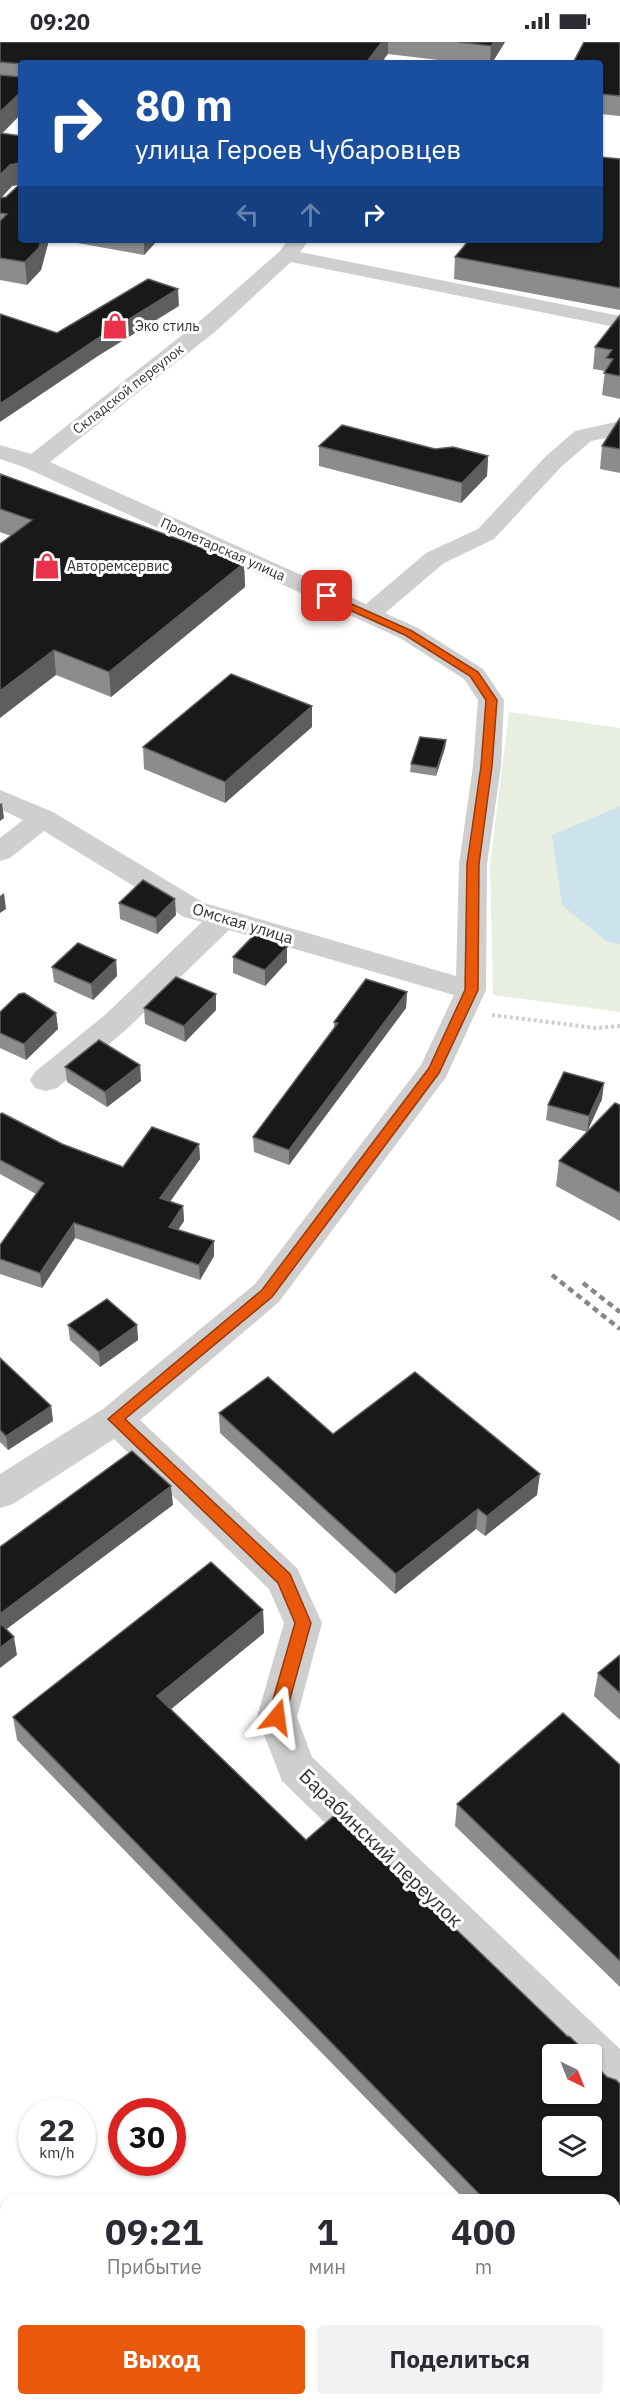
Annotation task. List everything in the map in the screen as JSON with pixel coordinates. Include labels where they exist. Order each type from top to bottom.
[{"type":"street","points":[[293,248],[425,281],[620,322]]},
{"type":"street","name":"Складской переулок","points":[[34,463],[208,326],[293,248]]},
{"type":"street","points":[[368,615],[435,558],[486,534],[554,461],[583,436],[620,428]]},
{"type":"street","name":"Пролетарская улица","points":[[0,452],[34,463],[409,633],[474,674],[491,700],[487,766],[473,864],[466,1001]]},
{"type":"street","name":"Омская улица","points":[[0,798],[43,818],[194,910],[224,918],[466,1001]]},
{"type":"street","points":[[0,852],[43,818]]},
{"type":"street","points":[[46,1080],[117,1021],[224,918]]},
{"type":"street","points":[[0,1493],[116,1419],[267,1293],[435,1069],[466,1001]]},
{"type":"street","name":"Барабинский переулок","points":[[116,1419],[284,1579],[303,1623],[277,1717],[296,1768],[620,2079]]},
{"type":"path","points":[[466,1001],[596,1028],[620,1026]]},
{"type":"green space","points":[[509,712],[620,728],[620,1012],[493,995],[490,865]]},
{"type":"water","points":[[620,806],[620,944],[606,941],[562,905],[552,835]]},
{"type":"building","points":[[0,42],[382,42],[368,60],[18,60],[18,64],[0,62]]},
{"type":"building","points":[[458,42],[494,42],[491,46]]},
{"type":"building","points":[[584,42],[620,42],[620,96],[603,94],[603,60],[575,60]]},
{"type":"building","points":[[0,75],[18,77],[18,95],[0,112]]},
{"type":"building","points":[[0,133],[18,136],[18,163],[10,165],[0,175]]},
{"type":"building","points":[[603,157],[620,159],[620,288],[455,257],[467,243],[603,243]]},
{"type":"building","points":[[18,186],[18,243],[40,243],[39,248],[25,262],[0,258],[0,221],[7,214],[0,213],[0,198],[6,197]]},
{"type":"building","points":[[148,279],[178,289],[97,339],[0,404],[0,314],[57,333]]},
{"type":"building","points":[[620,315],[620,376],[604,373],[613,359],[606,358],[612,350],[595,347]]},
{"type":"building","points":[[620,418],[620,449],[602,446]]},
{"type":"building","points":[[342,425],[435,449],[453,447],[488,456],[462,483],[319,446]]},
{"type":"building","points":[[0,474],[244,563],[109,672],[54,650],[0,691],[0,544],[32,520],[0,509]]},
{"type":"building","points":[[231,674],[312,706],[225,782],[143,747]]},
{"type":"building","points":[[420,737],[446,740],[437,768],[411,764]]},
{"type":"building","points":[[143,880],[175,899],[156,918],[119,903]]},
{"type":"building","points":[[255,934],[287,947],[265,970],[233,957]]},
{"type":"building","points":[[78,943],[116,960],[91,984],[52,967]]},
{"type":"building","points":[[176,977],[216,994],[184,1026],[144,1008]]},
{"type":"building","points":[[366,979],[407,992],[289,1150],[253,1137],[338,1023],[334,1022]]},
{"type":"building","points":[[24,993],[56,1013],[24,1044],[0,1033],[0,1012],[19,994]]},
{"type":"building","points":[[99,1040],[140,1065],[105,1092],[65,1067]]},
{"type":"building","points":[[564,1072],[604,1083],[589,1116],[548,1105]]},
{"type":"building","points":[[615,1103],[620,1105],[620,1193],[559,1161]]},
{"type":"building","points":[[0,1114],[62,1144],[123,1167],[152,1127],[199,1144],[160,1198],[183,1206],[169,1227],[214,1241],[199,1265],[74,1223],[40,1273],[0,1259],[0,1245],[44,1183],[0,1160]]},
{"type":"building","points":[[107,1299],[137,1325],[99,1352],[68,1325]]},
{"type":"building","points":[[0,1358],[51,1406],[6,1436],[0,1430]]},
{"type":"building","points":[[415,1372],[540,1474],[487,1516],[478,1509],[396,1574],[219,1413],[268,1377],[333,1434]]},
{"type":"building","points":[[132,1451],[171,1486],[0,1614],[0,1547]]},
{"type":"building","points":[[211,1562],[263,1610],[157,1696],[306,1840],[336,1814],[577,2044],[542,2044],[542,2104],[602,2104],[602,2072],[620,2084],[620,2194],[479,2194],[13,1717]]},
{"type":"building","points":[[0,1623],[14,1637],[0,1648]]},
{"type":"building","points":[[620,1655],[620,1693],[598,1673]]},
{"type":"building","points":[[563,1713],[620,1765],[620,1961],[457,1804]]},
{"type":"railway","points":[[367,59],[376,60]]},
{"type":"railway","points":[[552,1275],[620,1329]]},
{"type":"railway","points":[[583,1283],[620,1312]]},
{"type":"place","name":"Эко стиль","points":[[115,326]]},
{"type":"place","name":"Авторемсервис","points":[[47,566]]},
{"type":"route","points":[[277,1717],[303,1623],[284,1579],[116,1419],[267,1293],[435,1069],[471,990],[473,864],[487,766],[491,700],[474,674],[409,633],[327,596]]}]
